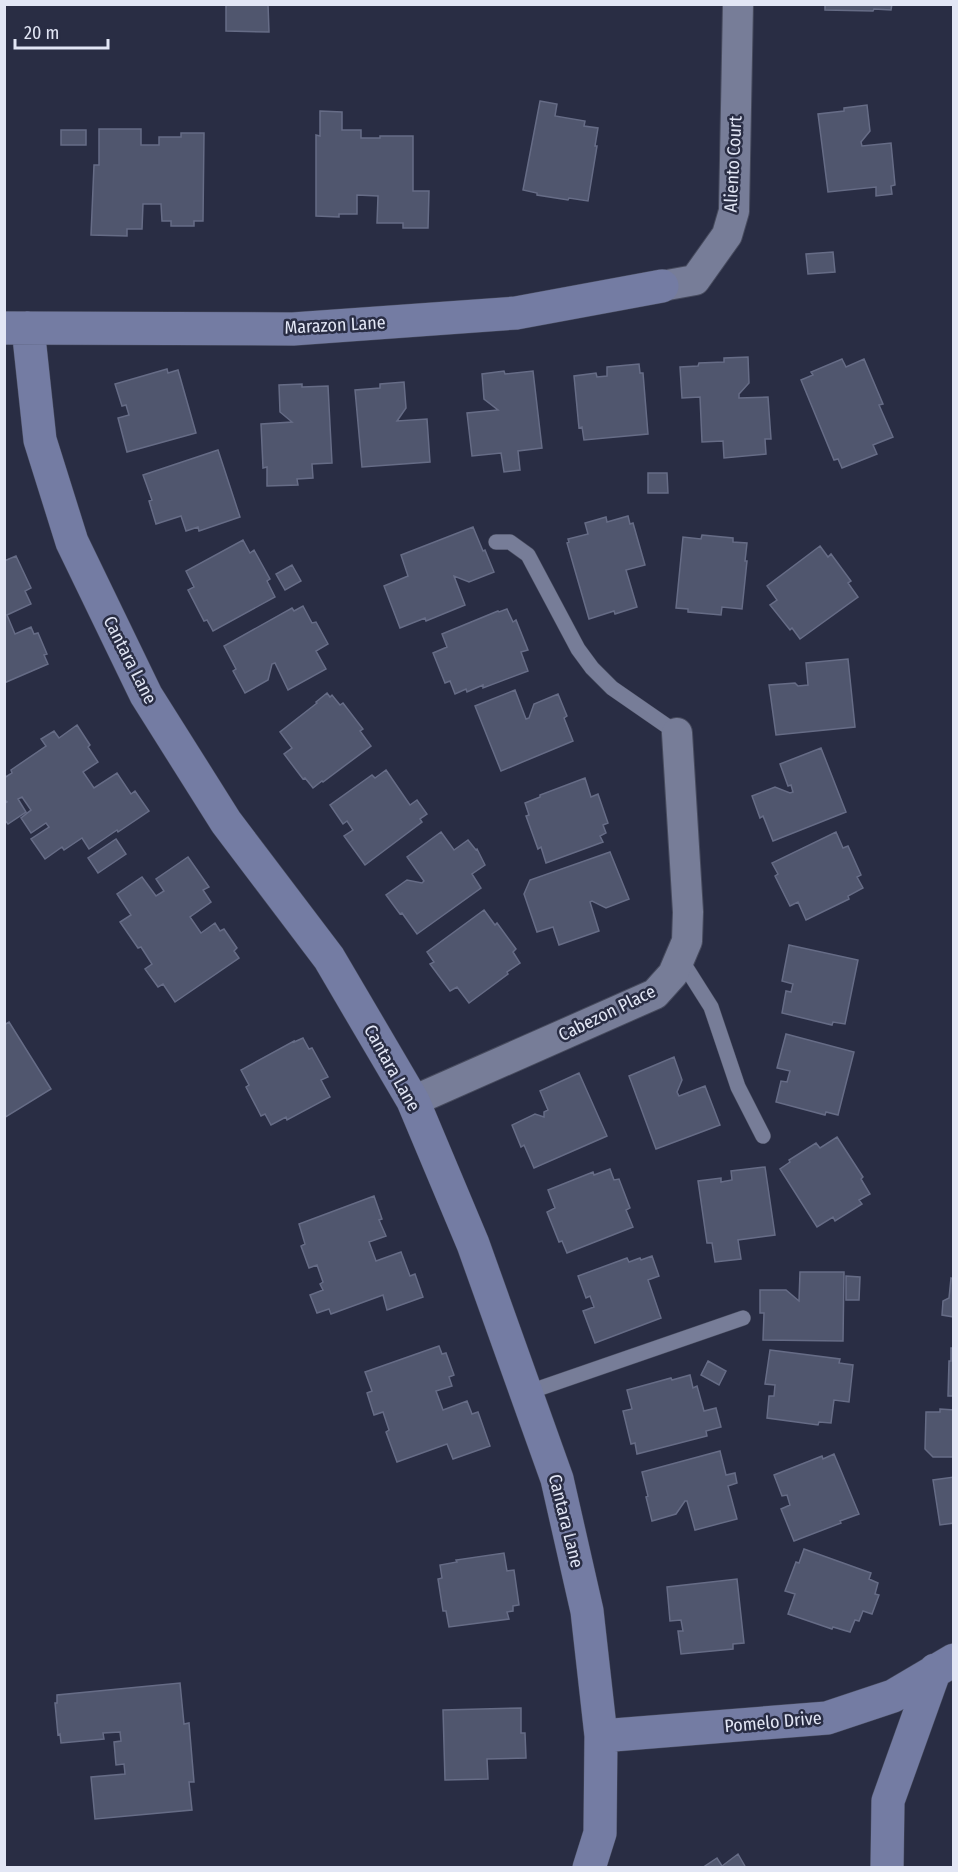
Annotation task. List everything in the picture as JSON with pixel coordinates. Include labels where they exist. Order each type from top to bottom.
[{"type":"street","name":"Aliento Court","points":[[662,286],[695,280],[727,235],[734,211],[738,4]]},
{"type":"street","name":"Marazon Lane","points":[[16,328],[293,329],[516,313],[662,286]]},
{"type":"street","name":"Cantara Lane","points":[[16,328],[40,440],[72,542],[146,695],[226,822],[329,958],[413,1101],[473,1244],[557,1479],[587,1611],[601,1736],[600,1833],[588,1868]]},
{"type":"street","name":"Cabezon Place","points":[[413,1101],[655,993],[673,974],[687,941],[688,912],[677,733]]},
{"type":"street","name":"Pomelo Drive","points":[[601,1736],[827,1718],[893,1696],[944,1665]]},
{"type":"street","name":"Pomelo Drive","points":[[887,1868],[888,1801],[944,1665]]},
{"type":"lane","points":[[496,542],[510,542],[528,555],[578,649],[592,668],[612,688],[677,733]]},
{"type":"lane","points":[[680,958],[711,1006],[738,1087],[763,1137]]},
{"type":"lane","points":[[526,1393],[743,1318]]},
{"type":"building","points":[[226,4],[268,4],[269,32],[226,31]]},
{"type":"building","points":[[825,4],[892,4],[891,10],[874,9],[873,11],[825,10]]},
{"type":"building","points":[[540,101],[557,104],[555,116],[585,121],[584,126],[598,128],[588,201],[537,195],[537,193],[523,190]]},
{"type":"building","points":[[867,105],[870,131],[861,142],[862,146],[891,143],[895,185],[891,186],[892,194],[876,196],[876,187],[828,192],[818,114]]},
{"type":"building","points":[[320,111],[342,112],[342,130],[361,130],[361,138],[413,136],[413,191],[429,191],[428,228],[403,228],[403,223],[377,223],[378,196],[357,195],[357,214],[339,214],[339,217],[316,216],[316,135],[320,136]]},
{"type":"building","points":[[99,129],[141,129],[141,145],[159,145],[159,137],[181,137],[181,133],[204,133],[203,221],[194,221],[194,226],[171,226],[171,221],[162,221],[161,204],[143,204],[142,229],[127,229],[127,236],[91,235],[94,165],[99,165]]},
{"type":"building","points":[[61,130],[86,130],[86,145],[61,145]]},
{"type":"building","points":[[833,252],[835,272],[808,274],[806,254]]},
{"type":"building","points":[[748,357],[749,383],[739,394],[739,398],[768,397],[771,439],[765,439],[766,454],[724,458],[723,441],[702,442],[700,397],[682,398],[680,367],[698,366],[699,363],[724,362],[724,358]]},
{"type":"building","points":[[842,359],[846,367],[864,359],[883,404],[879,405],[893,437],[873,445],[877,454],[842,468],[838,459],[834,460],[801,380],[813,375],[811,372]]},
{"type":"building","points":[[639,364],[640,373],[643,373],[648,434],[584,440],[582,427],[579,428],[574,376],[596,373],[597,377],[607,376],[607,367]]},
{"type":"building","points":[[167,369],[168,373],[178,370],[196,433],[127,452],[118,418],[129,415],[126,405],[122,406],[115,384]]},
{"type":"building","points":[[504,371],[505,374],[533,371],[542,448],[518,451],[520,470],[504,472],[501,453],[472,456],[467,413],[498,410],[484,399],[482,374]]},
{"type":"building","points":[[404,382],[406,408],[397,421],[427,419],[430,462],[362,467],[355,390],[380,388],[380,384]]},
{"type":"building","points":[[302,384],[302,387],[328,386],[332,463],[312,464],[313,478],[297,479],[298,485],[267,486],[267,467],[263,468],[261,424],[292,422],[280,412],[279,385]]},
{"type":"building","points":[[218,450],[240,517],[199,531],[198,527],[186,531],[181,516],[156,524],[149,501],[152,500],[143,475]]},
{"type":"building","points":[[648,473],[667,473],[668,493],[648,493]]},
{"type":"building","points":[[628,516],[630,524],[633,523],[645,565],[626,570],[637,607],[589,619],[567,543],[568,539],[588,534],[585,523],[606,517],[607,522]]},
{"type":"building","points":[[473,527],[494,572],[469,582],[454,576],[465,605],[426,621],[425,618],[400,628],[384,586],[408,576],[401,555]]},
{"type":"building","points":[[702,535],[733,538],[733,542],[747,543],[742,609],[722,607],[721,615],[688,612],[688,609],[676,608],[683,537],[701,539]]},
{"type":"building","points":[[243,540],[250,553],[254,550],[270,579],[267,581],[275,597],[213,631],[207,620],[204,621],[188,590],[194,587],[186,571]]},
{"type":"building","points":[[820,546],[828,557],[831,554],[851,581],[848,583],[858,597],[800,639],[770,605],[777,600],[767,586]]},
{"type":"building","points":[[16,556],[31,588],[25,591],[31,604],[7,615],[15,634],[31,627],[34,634],[38,633],[47,654],[44,655],[48,664],[4,683],[4,561]]},
{"type":"building","points":[[292,565],[301,581],[285,590],[276,574]]},
{"type":"building","points":[[303,606],[312,623],[316,622],[328,644],[316,651],[326,669],[288,690],[275,663],[272,664],[268,680],[245,693],[233,671],[236,669],[224,646],[292,608],[294,611]]},
{"type":"building","points":[[507,609],[513,622],[516,620],[528,650],[521,652],[528,671],[483,688],[483,685],[455,694],[450,681],[445,683],[433,653],[447,647],[442,634]]},
{"type":"building","points":[[848,659],[855,727],[776,735],[769,685],[795,683],[798,686],[808,685],[806,663]]},
{"type":"building","points":[[515,690],[526,719],[529,718],[534,704],[558,694],[567,716],[564,718],[573,741],[501,771],[475,706]]},
{"type":"building","points":[[327,693],[330,697],[332,695],[340,705],[343,703],[363,729],[360,731],[371,746],[313,788],[284,754],[292,748],[280,732]]},
{"type":"building","points":[[77,725],[98,762],[83,772],[94,788],[117,773],[131,794],[135,791],[149,811],[89,849],[82,838],[64,850],[62,847],[45,859],[31,839],[49,827],[46,823],[31,833],[21,818],[31,810],[22,797],[18,799],[26,812],[8,824],[4,819],[4,804],[7,802],[4,799],[4,778],[12,773],[11,770],[46,746],[41,739],[54,731],[59,738]]},
{"type":"building","points":[[821,748],[846,812],[773,841],[763,816],[760,818],[752,796],[775,787],[793,792],[791,785],[788,786],[780,764]]},
{"type":"building","points":[[386,770],[410,805],[417,800],[427,814],[420,819],[422,822],[365,865],[344,836],[353,830],[347,821],[343,824],[330,805],[372,775],[375,778]]},
{"type":"building","points":[[585,778],[591,797],[598,794],[608,823],[603,825],[606,833],[600,836],[603,842],[546,863],[541,847],[538,849],[526,816],[529,815],[525,803]]},
{"type":"building","points":[[441,832],[454,850],[468,840],[477,849],[485,865],[472,874],[481,888],[417,934],[386,895],[407,880],[422,883],[424,881],[407,857]]},
{"type":"building","points":[[836,832],[843,848],[848,846],[861,875],[857,877],[863,888],[848,896],[849,899],[806,920],[798,902],[790,906],[775,876],[778,874],[772,863]]},
{"type":"building","points":[[116,839],[126,854],[98,873],[88,858]]},
{"type":"building","points":[[610,852],[629,899],[606,908],[590,902],[599,931],[559,945],[553,927],[537,932],[524,894],[530,880]]},
{"type":"building","points":[[188,857],[209,887],[203,890],[211,902],[190,917],[201,933],[215,923],[220,931],[224,929],[237,948],[234,951],[239,958],[175,1002],[163,984],[158,987],[145,969],[152,964],[120,922],[131,915],[117,894],[142,877],[156,896],[164,891],[156,879]]},
{"type":"building","points":[[484,910],[495,925],[497,923],[516,949],[513,952],[520,963],[469,1003],[457,987],[450,991],[430,964],[434,962],[427,952]]},
{"type":"building","points":[[789,945],[858,960],[845,1024],[833,1022],[832,1025],[782,1013],[786,991],[791,992],[793,984],[782,981]]},
{"type":"building","points":[[9,1022],[51,1089],[4,1118],[4,1025]]},
{"type":"building","points":[[786,1034],[854,1052],[838,1115],[826,1112],[825,1115],[776,1102],[781,1081],[787,1082],[790,1071],[777,1068]]},
{"type":"building","points":[[303,1038],[309,1049],[312,1048],[328,1077],[321,1080],[330,1097],[287,1120],[286,1117],[271,1125],[265,1114],[261,1116],[246,1087],[249,1085],[241,1070]]},
{"type":"building","points":[[674,1057],[682,1080],[677,1092],[679,1096],[705,1086],[720,1125],[656,1149],[629,1076]]},
{"type":"building","points":[[579,1073],[607,1136],[534,1168],[524,1145],[521,1147],[512,1125],[535,1114],[544,1117],[544,1112],[548,1110],[540,1091]]},
{"type":"building","points":[[837,1137],[863,1177],[861,1179],[870,1194],[859,1200],[862,1204],[835,1221],[833,1217],[817,1227],[780,1169],[790,1162],[789,1160],[816,1143],[820,1148]]},
{"type":"building","points":[[765,1167],[775,1235],[738,1240],[741,1259],[715,1262],[712,1243],[707,1243],[698,1181],[721,1178],[721,1182],[732,1180],[731,1171]]},
{"type":"building","points":[[610,1169],[614,1180],[619,1179],[630,1208],[626,1210],[633,1227],[567,1253],[562,1241],[559,1242],[547,1212],[555,1208],[548,1190],[593,1172],[594,1175]]},
{"type":"building","points":[[374,1196],[382,1219],[379,1220],[386,1236],[369,1242],[376,1261],[401,1252],[410,1276],[415,1274],[423,1297],[387,1310],[383,1295],[331,1314],[329,1309],[317,1313],[310,1295],[323,1290],[320,1284],[323,1282],[317,1265],[309,1268],[301,1246],[305,1244],[299,1224]]},
{"type":"building","points":[[652,1256],[659,1276],[648,1280],[661,1318],[595,1343],[583,1311],[594,1307],[590,1296],[586,1298],[578,1276],[627,1258],[629,1262]]},
{"type":"building","points":[[800,1272],[844,1272],[843,1341],[763,1340],[764,1313],[760,1313],[760,1290],[786,1290],[799,1301]]},
{"type":"building","points":[[846,1276],[860,1277],[859,1300],[846,1300]]},
{"type":"building","points":[[951,1278],[954,1279],[954,1317],[942,1315],[943,1301],[949,1298]]},
{"type":"building","points":[[439,1346],[442,1354],[446,1353],[454,1375],[449,1377],[452,1386],[436,1391],[443,1410],[467,1401],[472,1414],[478,1412],[490,1446],[453,1459],[447,1444],[397,1462],[386,1432],[389,1430],[383,1412],[374,1415],[367,1393],[372,1391],[365,1372]]},
{"type":"building","points":[[951,1348],[954,1348],[954,1396],[948,1396],[949,1361],[951,1361]]},
{"type":"building","points":[[770,1350],[840,1359],[839,1363],[853,1365],[849,1402],[834,1400],[831,1423],[819,1422],[818,1425],[767,1418],[769,1396],[774,1396],[775,1385],[765,1384]]},
{"type":"building","points":[[708,1361],[726,1371],[719,1385],[701,1375]]},
{"type":"building","points":[[690,1375],[693,1388],[697,1386],[704,1411],[716,1408],[721,1427],[706,1431],[707,1436],[637,1454],[635,1443],[631,1444],[623,1411],[632,1409],[627,1390]]},
{"type":"building","points":[[940,1409],[954,1410],[954,1457],[933,1457],[925,1449],[926,1412],[940,1412]]},
{"type":"building","points":[[720,1451],[726,1475],[735,1473],[737,1483],[728,1486],[737,1519],[695,1530],[687,1501],[685,1501],[676,1514],[652,1521],[642,1472]]},
{"type":"building","points":[[834,1454],[859,1514],[794,1541],[781,1509],[790,1505],[787,1495],[782,1496],[774,1475],[822,1456],[823,1459]]},
{"type":"building","points":[[954,1477],[954,1523],[940,1525],[933,1480]]},
{"type":"building","points":[[804,1549],[871,1573],[869,1579],[878,1583],[875,1594],[879,1595],[872,1614],[863,1611],[859,1621],[855,1620],[850,1632],[833,1627],[832,1629],[788,1614],[795,1594],[785,1591],[796,1562],[799,1563]]},
{"type":"building","points":[[504,1553],[507,1571],[514,1570],[519,1605],[513,1606],[513,1611],[507,1612],[509,1619],[449,1627],[446,1611],[443,1611],[438,1579],[442,1578],[440,1565],[457,1562],[456,1560]]},
{"type":"building","points":[[737,1579],[744,1643],[733,1644],[733,1649],[681,1654],[678,1631],[683,1631],[681,1620],[670,1621],[667,1587]]},
{"type":"building","points":[[180,1683],[184,1724],[189,1723],[194,1782],[189,1782],[192,1810],[95,1819],[91,1777],[125,1774],[124,1764],[116,1765],[114,1742],[121,1741],[120,1732],[103,1733],[104,1739],[61,1743],[55,1703],[57,1703],[57,1695]]},
{"type":"building","points":[[521,1708],[521,1733],[525,1733],[526,1758],[487,1759],[488,1779],[445,1780],[443,1710]]},
{"type":"building","points":[[738,1854],[746,1868],[702,1868],[717,1858],[722,1866]]}]
